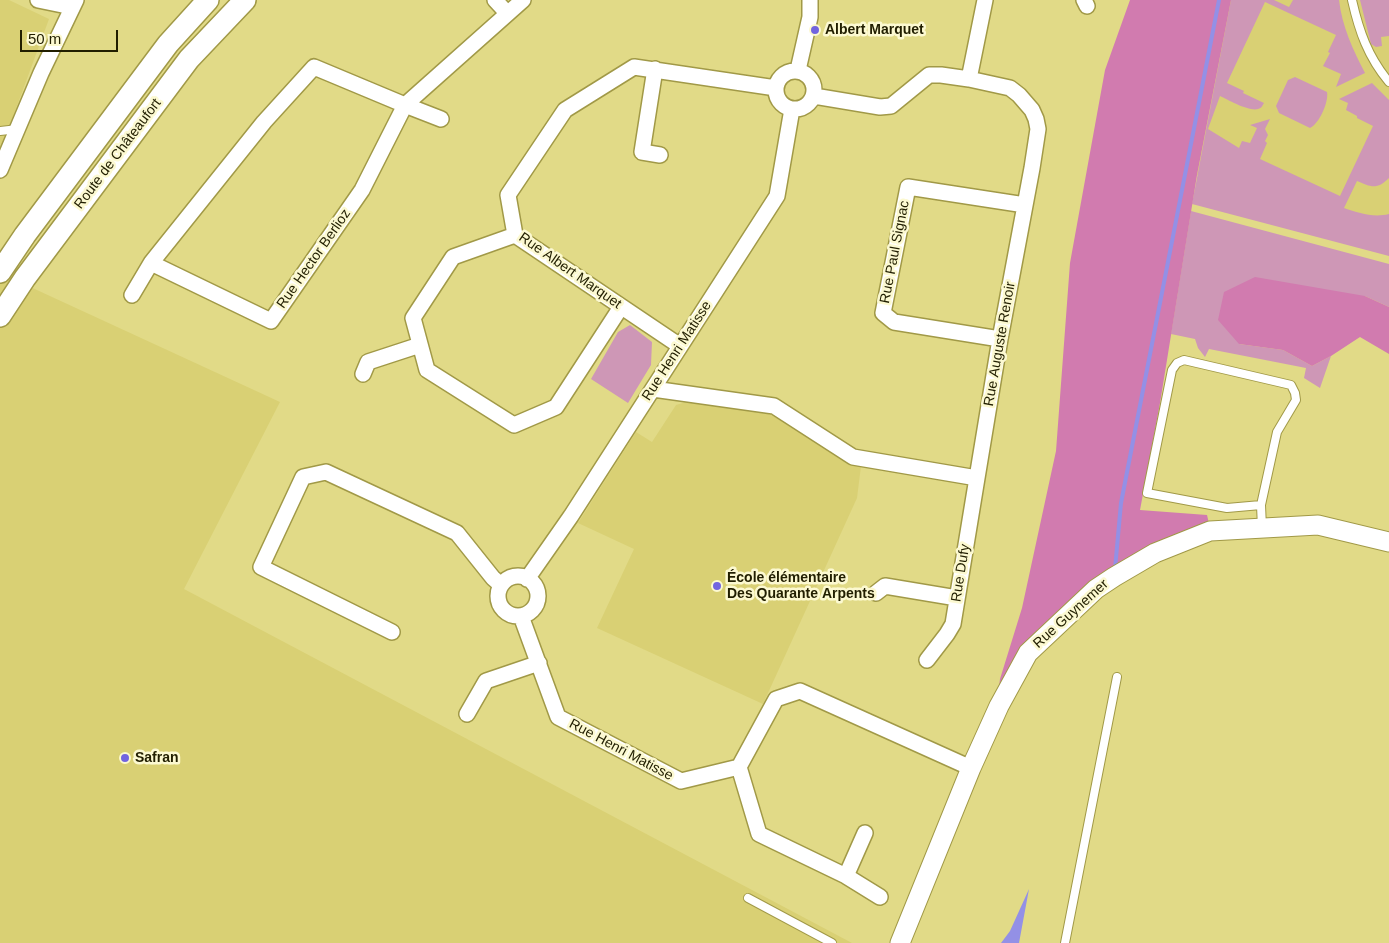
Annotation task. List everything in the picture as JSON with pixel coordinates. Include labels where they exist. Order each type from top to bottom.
[{"type":"main road","name":"Route de Châteaufort","points":[[0,272],[25,235],[168,44],[208,0]]},
{"type":"main road","name":"Route de Châteaufort","points":[[0,316],[25,278],[189,59],[245,0]]},
{"type":"street","points":[[0,170],[41,73],[74,4],[38,0]]},
{"type":"street","points":[[495,0],[507,13]]},
{"type":"street","name":"Rue Hector Berlioz","points":[[151,263],[271,322],[362,190],[405,105],[523,0]]},
{"type":"street","points":[[798,70],[810,17],[810,0]]},
{"type":"street","points":[[969,79],[985,0]]},
{"type":"street","points":[[132,295],[151,263],[264,122],[314,67],[441,119]]},
{"type":"street","name":"Rue Albert Marquet","points":[[680,346],[515,235],[508,195],[565,110],[634,67],[776,88]]},
{"type":"street","points":[[655,69],[642,152],[660,155]]},
{"type":"street","points":[[798,70],[806,73],[812,79],[815,87],[814,96],[806,107],[792,109],[779,101],[776,95],[776,88],[783,74],[798,70]]},
{"type":"street","name":"Rue Auguste Renoir","points":[[814,96],[880,107],[891,106],[929,76],[941,75],[1010,88],[1032,110],[1036,119],[1038,130],[977,478]]},
{"type":"street","name":"Rue Henri Matisse","points":[[527,579],[571,516],[778,196],[792,109]]},
{"type":"street","name":"Rue Paul Signac","points":[[1000,339],[894,322],[883,312],[908,187],[1024,205]]},
{"type":"street","points":[[515,235],[453,257],[413,318],[427,370],[514,425],[556,407],[621,306]]},
{"type":"street","points":[[363,374],[368,362],[420,345]]},
{"type":"street","points":[[653,389],[774,406],[853,457],[977,478]]},
{"type":"street","points":[[392,632],[260,567],[303,477],[326,472],[457,533],[493,578],[501,585]]},
{"type":"street","name":"Rue Dufy","points":[[927,660],[953,624],[977,478]]},
{"type":"street","name":"Rue Guynemer","points":[[900,943],[971,768],[999,706],[1028,653],[1096,589],[1155,553],[1210,531],[1318,525],[1389,542]]},
{"type":"street","points":[[520,576],[527,579],[533,584],[538,597],[533,610],[521,616],[513,616],[506,613],[498,600],[498,592],[501,585],[513,577],[520,576]]},
{"type":"street","points":[[876,593],[885,586],[957,598]]},
{"type":"street","name":"Rue Henri Matisse","points":[[521,616],[558,717],[681,781],[739,767]]},
{"type":"street","points":[[467,714],[486,681],[539,663]]},
{"type":"street","points":[[880,897],[846,876],[759,834],[739,767],[776,699],[800,691],[971,768]]},
{"type":"street","points":[[846,876],[865,833]]},
{"type":"lane","points":[[1352,0],[1357,21],[1371,57],[1389,82]]},
{"type":"lane","points":[[0,131],[18,129]]},
{"type":"lane","points":[[1261,505],[1226,508],[1147,493],[1172,370],[1177,363],[1184,360],[1291,385],[1296,400],[1277,432],[1261,505],[1262,528]]},
{"type":"lane","points":[[1065,943],[1117,678]]},
{"type":"lane","points":[[748,898],[832,943]]},
{"type":"shaded area","points":[[0,0],[9,0],[49,19],[0,152]]},
{"type":"shaded area","points":[[1130,0],[1231,0],[1197,175],[1160,403],[1140,510],[1207,515],[1210,528],[1123,561],[1046,624],[998,695],[1000,679],[1022,608],[1056,451],[1070,263],[1105,70]]},
{"type":"shaded area","points":[[1231,0],[1389,0],[1389,231],[1197,175]]},
{"type":"shaded area","points":[[1231,0],[1274,0],[1289,7],[1293,0],[1339,0],[1349,38],[1365,73],[1336,87],[1341,74],[1323,66],[1336,35],[1265,2],[1227,83],[1264,103],[1259,109],[1250,109],[1220,96],[1208,129],[1239,148],[1242,141],[1250,143],[1257,128],[1250,125],[1270,119],[1265,129],[1268,135],[1265,141],[1267,143],[1260,159],[1340,196],[1373,126],[1346,110],[1348,103],[1339,99],[1372,83],[1389,100],[1389,178],[1377,186],[1366,185],[1357,181],[1344,208],[1372,215],[1389,214],[1389,256],[1192,204]]},
{"type":"shaded area","points":[[1360,0],[1389,0],[1389,36],[1381,37],[1382,46],[1376,47],[1371,44]]},
{"type":"shaded area","points":[[1295,77],[1327,92],[1323,112],[1317,122],[1310,128],[1279,113],[1276,106],[1288,80]]},
{"type":"shaded area","points":[[1191,211],[1389,264],[1389,307],[1365,296],[1239,344],[1283,350],[1312,366],[1331,356],[1320,388],[1304,378],[1306,368],[1209,349],[1205,357],[1198,348],[1195,339],[1171,334]]},
{"type":"shaded area","points":[[0,273],[280,402],[184,589],[852,943],[0,943]]},
{"type":"shaded area","points":[[1255,277],[1365,296],[1389,307],[1389,354],[1360,337],[1312,366],[1283,350],[1239,344],[1218,320],[1224,292]]},
{"type":"shaded area","points":[[630,325],[652,342],[651,365],[628,403],[591,379],[618,332]]},
{"type":"shaded area","name":"École élémentaire Des Quarante Arpents","points":[[686,402],[766,413],[777,418],[847,463],[861,466],[857,498],[763,704],[597,628],[634,549],[578,523],[636,432],[652,442],[676,405]]},
{"type":"shaded area","points":[[1029,889],[1019,943],[1001,943],[1010,931]]},
{"type":"waterway","points":[[1115,569],[1121,503],[1219,0]]},
{"type":"place","name":"Albert Marquet","points":[[815,30]]},
{"type":"place","name":"École élémentaire Des Quarante Arpents","points":[[717,586]]},
{"type":"place","name":"Safran","points":[[125,758]]}]
